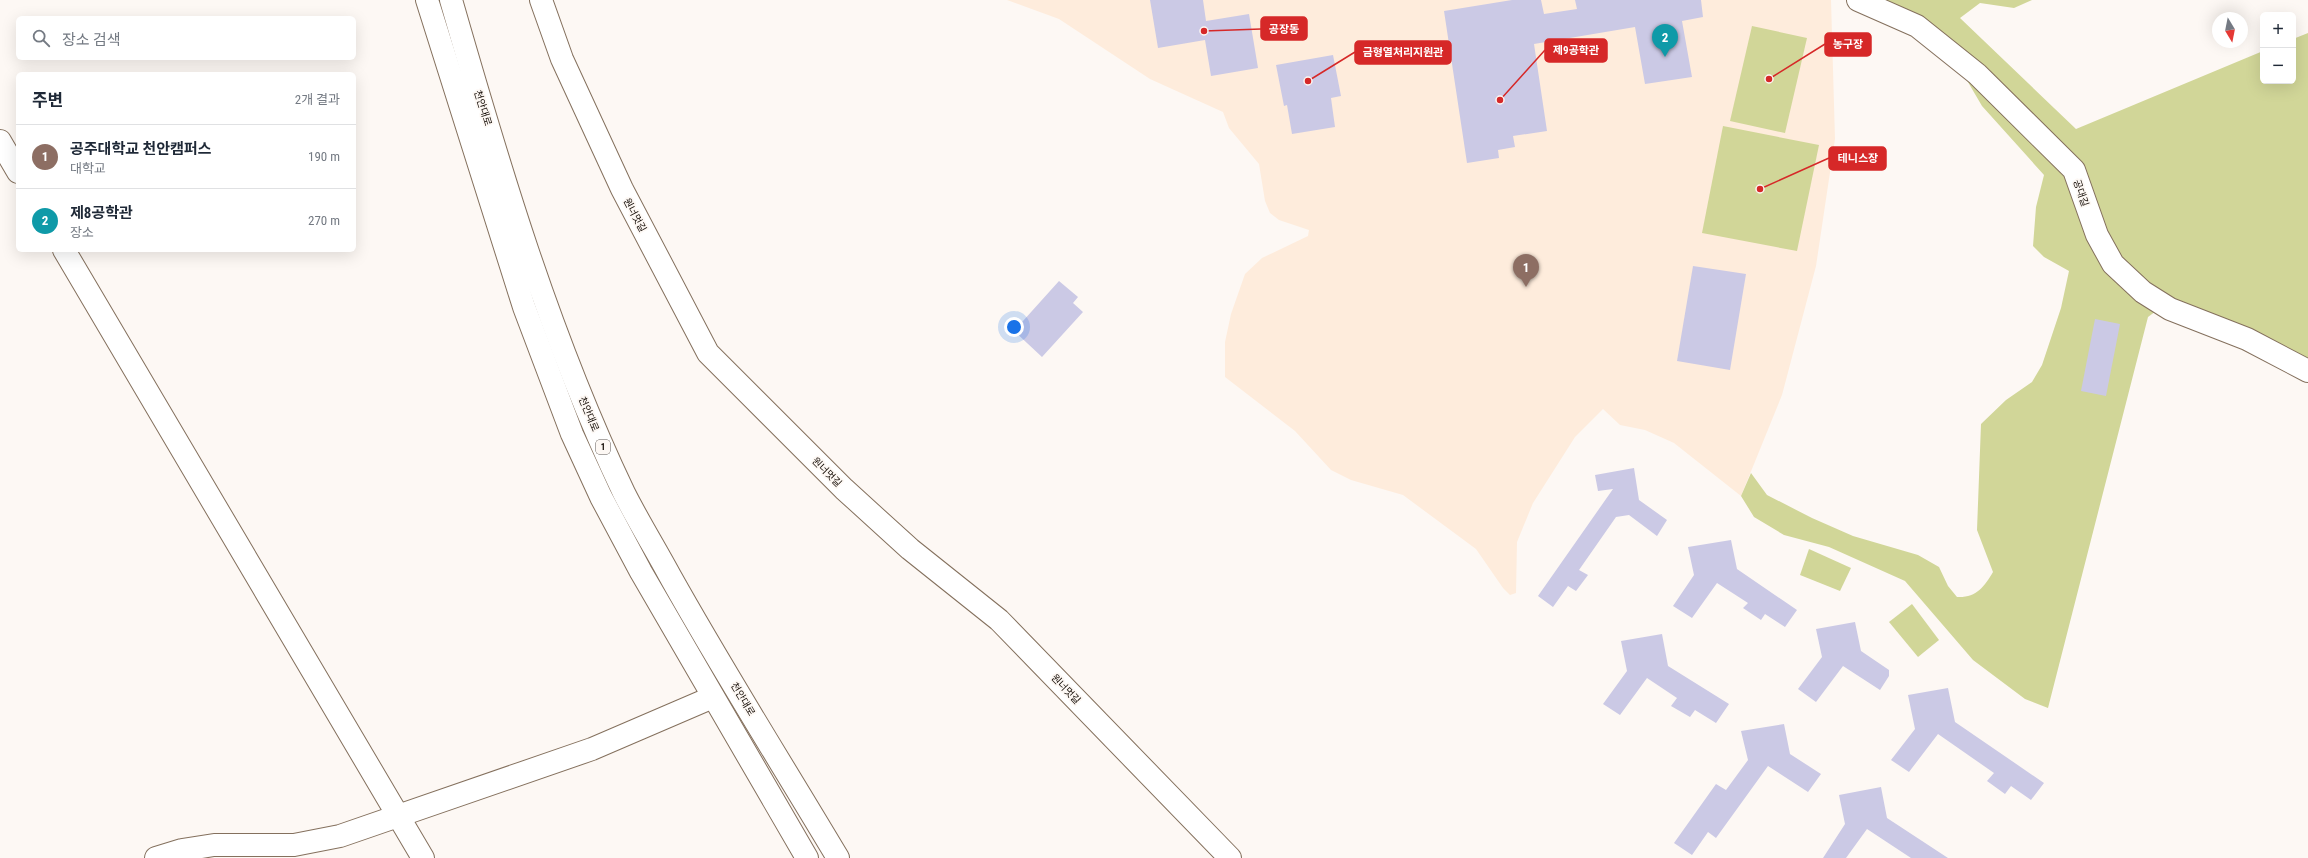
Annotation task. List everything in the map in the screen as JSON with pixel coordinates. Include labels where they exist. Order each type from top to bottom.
[{"type":"main road","name":"1","points":[[427,0],[524,307],[572,434],[601,497],[638,568],[807,858]]},
{"type":"main road","name":"천안대로","points":[[451,0],[479,98],[558,338],[594,426],[626,496],[696,621],[838,858]]},
{"type":"main road","name":"원너멋길","points":[[541,0],[562,59],[599,142],[708,353],[850,494],[910,549],[999,620],[1230,858]]},
{"type":"main road","name":"공대길","points":[[1858,0],[1917,26],[1977,74],[2074,170],[2097,235],[2113,264],[2143,292],[2170,309],[2247,339],[2308,370]]},
{"type":"main road","points":[[0,142],[16,169]]},
{"type":"main road","points":[[65,252],[423,858]]},
{"type":"main road","points":[[156,858],[182,850],[214,845],[268,846],[312,842],[340,836],[592,749],[713,697]]},
{"type":"shaded area","points":[[1007,0],[1831,0],[1835,139],[1816,266],[1782,395],[1741,496],[1674,443],[1645,430],[1620,425],[1603,409],[1575,437],[1533,503],[1517,542],[1516,593],[1510,595],[1503,588],[1476,549],[1403,495],[1351,480],[1331,470],[1295,431],[1225,377],[1225,342],[1231,314],[1245,274],[1262,258],[1308,236],[1309,230],[1279,220],[1270,213],[1265,201],[1259,164],[1229,128],[1223,112],[1150,79],[1059,19]]},
{"type":"green space","points":[[1871,0],[2032,0],[2014,8],[1980,3],[1960,18],[2076,129],[2260,52],[2260,84],[2296,84],[2296,38],[2308,33],[2308,365],[2153,292],[2112,248],[2077,162]]},
{"type":"green space","points":[[1752,26],[1807,38],[1785,133],[1730,121]]},
{"type":"green space","points":[[1958,65],[2069,173],[2076,197],[2156,311],[2148,317],[2048,708],[2025,699],[1973,660],[1905,581],[1829,547],[1784,535],[1754,517],[1741,496],[1751,473],[1767,495],[1812,518],[1853,536],[1918,555],[1939,567],[1948,586],[1957,597],[1969,596],[1979,590],[1983,587],[1993,572],[1977,530],[1981,424],[2006,400],[2032,382],[2042,365],[2061,308],[2069,271],[2044,257],[2033,246],[2036,207],[2044,175],[1982,106]]},
{"type":"green space","points":[[1723,126],[1819,145],[1797,251],[1702,233]]},
{"type":"green space","points":[[1809,549],[1851,568],[1840,591],[1800,575]]},
{"type":"green space","points":[[1912,604],[1939,640],[1918,657],[1889,622]]},
{"type":"building","points":[[1150,0],[1203,0],[1206,21],[1249,14],[1258,68],[1211,76],[1205,40],[1158,48]]},
{"type":"building","points":[[1512,0],[1541,0],[1544,14],[1577,9],[1575,0],[1701,0],[1703,17],[1682,21],[1692,77],[1645,84],[1635,27],[1534,44],[1547,131],[1513,136],[1515,147],[1498,150],[1499,158],[1467,163],[1444,11]]},
{"type":"building","points":[[1333,55],[1341,96],[1331,98],[1335,127],[1292,134],[1287,105],[1284,106],[1276,65]]},
{"type":"building","points":[[1693,266],[1746,274],[1730,370],[1677,361]]},
{"type":"building","points":[[1059,281],[1078,297],[1073,303],[1083,312],[1042,357],[1014,331]]},
{"type":"building","points":[[2095,319],[2120,324],[2106,396],[2081,391]]},
{"type":"building","points":[[1634,468],[1639,500],[1667,520],[1657,536],[1629,515],[1616,517],[1579,570],[1588,575],[1576,591],[1568,586],[1553,607],[1538,596],[1613,489],[1598,491],[1595,475]]},
{"type":"building","points":[[1731,540],[1737,569],[1797,610],[1785,627],[1765,614],[1761,620],[1743,608],[1748,603],[1717,583],[1692,618],[1673,606],[1694,575],[1688,547]]},
{"type":"building","points":[[1855,622],[1861,651],[1889,670],[1889,676],[1880,690],[1843,666],[1816,702],[1798,689],[1822,657],[1816,629]]},
{"type":"building","points":[[1662,634],[1668,666],[1729,704],[1716,723],[1695,710],[1690,717],[1671,706],[1677,698],[1647,678],[1620,715],[1603,704],[1627,671],[1621,641]]},
{"type":"building","points":[[1948,688],[1955,722],[2044,783],[2031,800],[2011,786],[2005,794],[1987,781],[1994,773],[1938,734],[1909,772],[1891,760],[1915,729],[1908,695]]},
{"type":"building","points":[[1784,724],[1790,754],[1821,774],[1808,792],[1768,766],[1716,838],[1708,832],[1692,855],[1674,843],[1716,784],[1726,790],[1748,760],[1741,731]]},
{"type":"building","points":[[1881,787],[1887,818],[1948,858],[1911,858],[1867,829],[1846,858],[1823,858],[1845,824],[1839,795]]},
{"type":"place","name":"공장동","points":[[1204,31]]},
{"type":"place","name":"제8공학관","points":[[1665,57]]},
{"type":"place","name":"농구장","points":[[1769,79]]},
{"type":"place","name":"금형열처리지원관","points":[[1308,81]]},
{"type":"place","name":"제9공학관","points":[[1500,100]]},
{"type":"place","name":"테니스장","points":[[1760,189]]},
{"type":"place","name":"공주대학교 천안캠퍼스","points":[[1526,287]]}]
